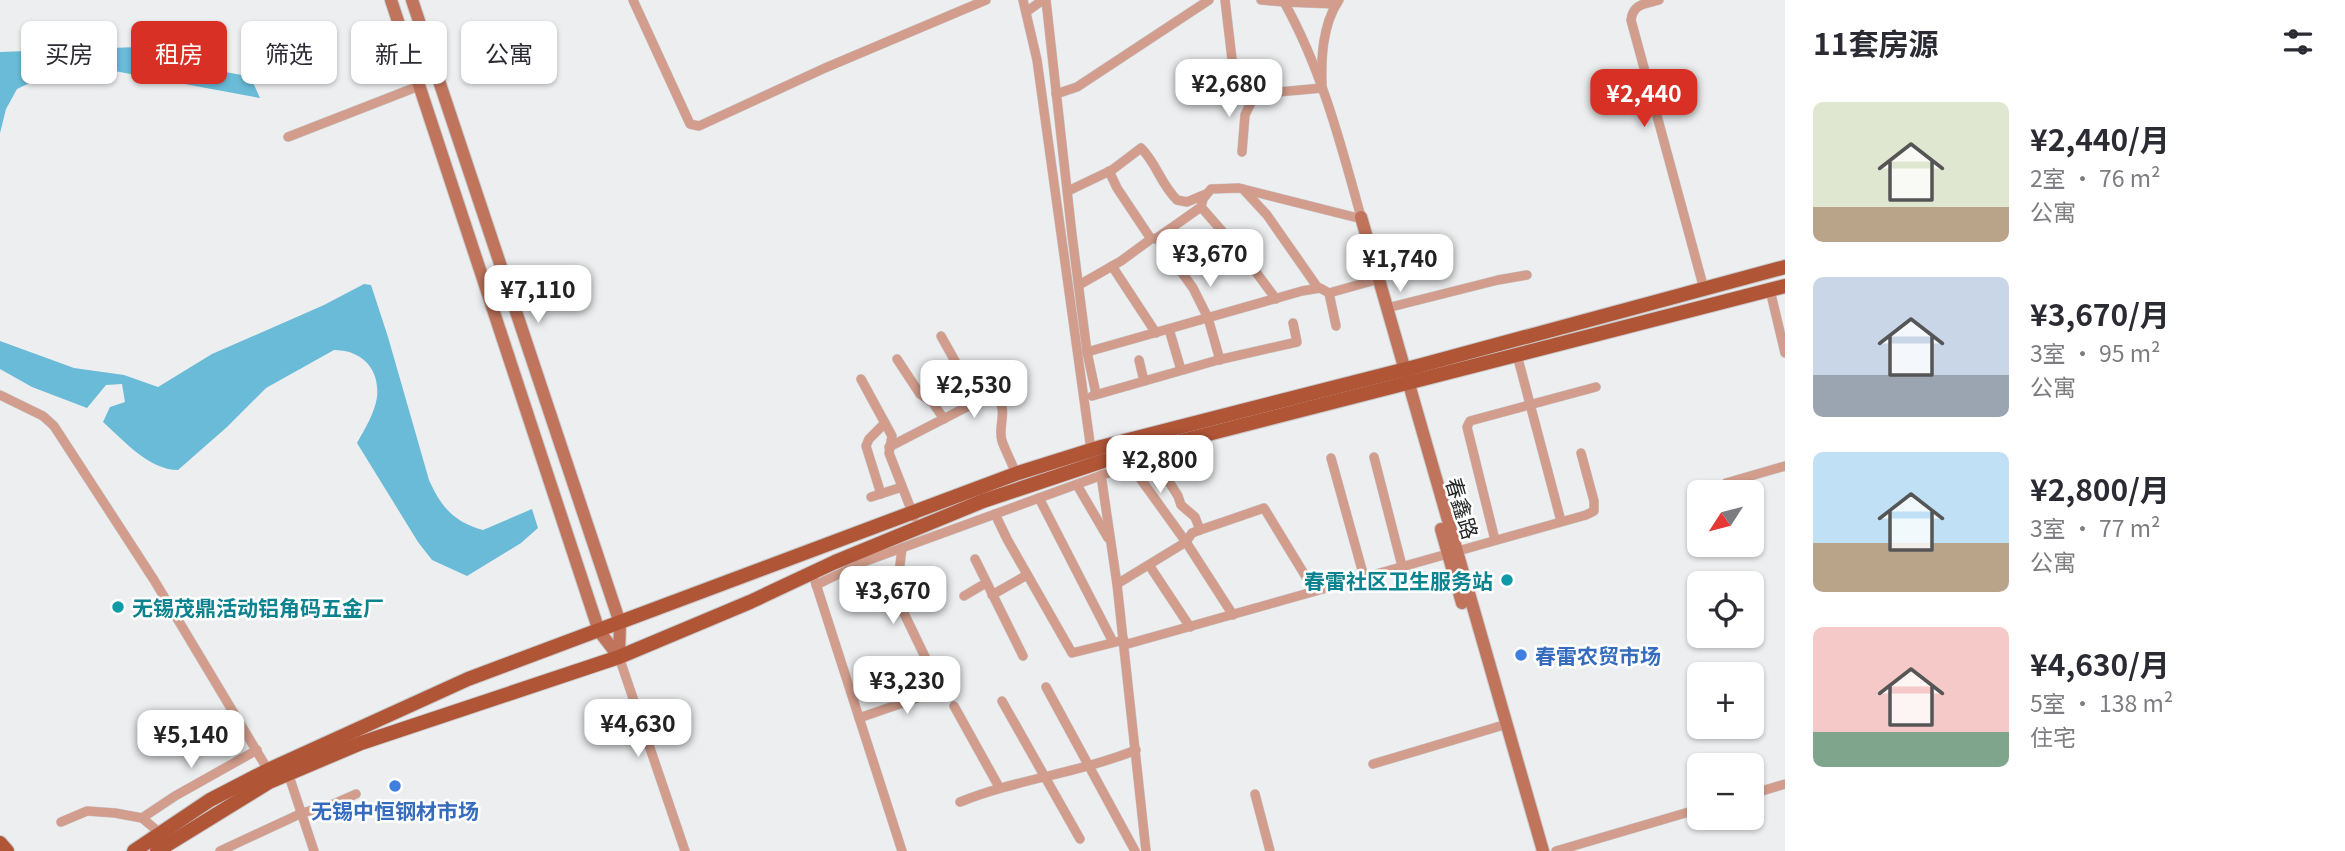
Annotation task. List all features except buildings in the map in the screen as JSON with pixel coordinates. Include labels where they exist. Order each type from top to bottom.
[{"type":"main road","points":[[391,0],[599,631],[619,657]]},
{"type":"main road","points":[[412,0],[620,624],[619,657]]},
{"type":"main road","name":"春鑫路","points":[[1361,218],[1407,378],[1409,405],[1543,851]]},
{"type":"main road","points":[[134,851],[210,800],[268,770],[286,768],[619,657],[916,536],[995,497],[1103,461],[1157,454],[1785,267]]},
{"type":"main road","points":[[157,851],[269,782],[286,768],[468,679],[1016,474],[1091,450],[1517,355],[1778,288]]},
{"type":"main road","name":"春鑫路","points":[[1503,725],[1535,851]]},
{"type":"street","points":[[633,0],[690,124],[699,126],[825,68],[986,0]]},
{"type":"street","points":[[1023,0],[1037,60],[1091,450]]},
{"type":"street","points":[[1026,12],[1045,0],[1087,352],[1096,394]]},
{"type":"street","points":[[1056,94],[1077,87],[1209,0]]},
{"type":"street","points":[[1225,0],[1234,76],[1246,94],[1322,88]]},
{"type":"street","points":[[1261,0],[1337,2],[1326,31],[1321,66],[1322,88]]},
{"type":"street","points":[[1659,0],[1638,5],[1632,11],[1631,20],[1704,289]]},
{"type":"street","points":[[1079,285],[1201,207],[1211,188],[1243,189],[1361,218],[1322,88],[1296,23],[1284,2]]},
{"type":"street","points":[[288,137],[419,86]]},
{"type":"street","points":[[1242,152],[1245,115],[1255,94]]},
{"type":"street","points":[[1068,191],[1109,171],[1142,148],[1153,160],[1156,172],[1177,200],[1187,202],[1206,194]]},
{"type":"street","points":[[1109,171],[1117,188],[1193,288],[1208,318],[1220,360]]},
{"type":"street","points":[[1243,189],[1267,215],[1318,288],[1329,293],[1378,279]]},
{"type":"street","points":[[1201,207],[1244,256],[1276,299]]},
{"type":"street","points":[[1112,266],[1156,333]]},
{"type":"street","points":[[1387,308],[1498,279],[1527,275]]},
{"type":"street","points":[[1087,352],[1318,288]]},
{"type":"street","points":[[1778,288],[1785,353]]},
{"type":"street","points":[[1329,293],[1336,326]]},
{"type":"street","points":[[1084,398],[1181,370],[1297,342],[1293,323]]},
{"type":"street","points":[[1169,329],[1181,370]]},
{"type":"street","points":[[941,336],[978,401]]},
{"type":"street","points":[[1517,355],[1561,522]]},
{"type":"street","points":[[897,359],[920,394],[933,403],[944,419]]},
{"type":"street","points":[[1139,360],[1144,381]]},
{"type":"street","points":[[861,379],[892,436],[889,453],[913,512],[916,536]]},
{"type":"street","points":[[1495,540],[1467,427],[1470,421],[1596,387]]},
{"type":"street","points":[[0,395],[43,416],[54,426],[154,580],[268,770]]},
{"type":"street","points":[[889,447],[992,396],[1000,400],[1004,415],[1002,440],[1016,474]]},
{"type":"street","points":[[885,423],[869,439],[866,446],[876,495],[902,487]]},
{"type":"street","points":[[995,514],[1072,653],[1190,627],[1586,515],[1594,510],[1594,501],[1581,453]]},
{"type":"street","points":[[902,851],[814,579],[902,548],[916,536],[995,514],[1101,475],[1132,467],[1157,454],[1163,472],[1181,505],[1195,517],[1200,530]]},
{"type":"street","points":[[1374,457],[1402,566]]},
{"type":"street","points":[[1331,458],[1364,577]]},
{"type":"street","points":[[1736,480],[1785,466]]},
{"type":"street","points":[[1132,467],[1186,542],[1233,615]]},
{"type":"street","points":[[1101,475],[1117,584],[1146,851]]},
{"type":"street","points":[[1077,485],[1111,544]]},
{"type":"street","points":[[1039,498],[1113,642]]},
{"type":"street","points":[[1117,584],[1186,542],[1192,533],[1264,508],[1314,590]]},
{"type":"street","points":[[859,718],[946,688],[927,661],[901,607],[904,602],[898,581],[902,548]]},
{"type":"street","points":[[975,559],[1023,656]]},
{"type":"street","points":[[1149,565],[1190,627]]},
{"type":"street","points":[[992,595],[1027,576]]},
{"type":"street","points":[[964,596],[986,583]]},
{"type":"street","points":[[619,657],[685,851]]},
{"type":"street","points":[[1046,687],[1135,851]]},
{"type":"street","points":[[1002,701],[1080,839]]},
{"type":"street","points":[[954,706],[999,787]]},
{"type":"street","points":[[1373,764],[1503,725]]},
{"type":"street","points":[[142,818],[175,796],[257,750]]},
{"type":"street","points":[[960,802],[999,787],[1109,761],[1136,750]]},
{"type":"street","points":[[286,768],[314,851]]},
{"type":"street","points":[[1764,790],[1785,784]]},
{"type":"street","points":[[220,851],[302,813],[356,794]]},
{"type":"street","points":[[1255,794],[1270,851]]},
{"type":"street","points":[[61,822],[87,811],[142,818],[160,833]]},
{"type":"street","points":[[1556,851],[1687,813]]},
{"type":"water","points":[[131,47],[131,74],[117,71],[117,48]]},
{"type":"water","points":[[21,51],[21,84],[28,84],[17,89],[6,109],[0,133],[0,52]]},
{"type":"water","points":[[227,72],[241,75],[241,84],[254,84],[260,98],[184,84],[227,84]]},
{"type":"water","points":[[364,284],[371,285],[429,480],[438,498],[456,518],[483,530],[532,509],[538,528],[521,543],[467,576],[432,560],[357,443],[374,409],[377,387],[372,369],[353,353],[334,350],[266,388],[178,470],[167,469],[147,460],[103,422],[110,407],[125,402],[122,384],[106,385],[87,408],[32,387],[0,369],[0,341],[74,368],[124,375],[158,387],[212,354],[324,305]]},
{"type":"place","name":"春雷社区卫生服务站","points":[[1507,580]]},
{"type":"place","name":"无锡茂鼎活动铝角码五金厂","points":[[118,607]]},
{"type":"place","name":"春雷农贸市场","points":[[1521,655]]},
{"type":"place","name":"无锡中恒钢材市场","points":[[395,786]]}]
